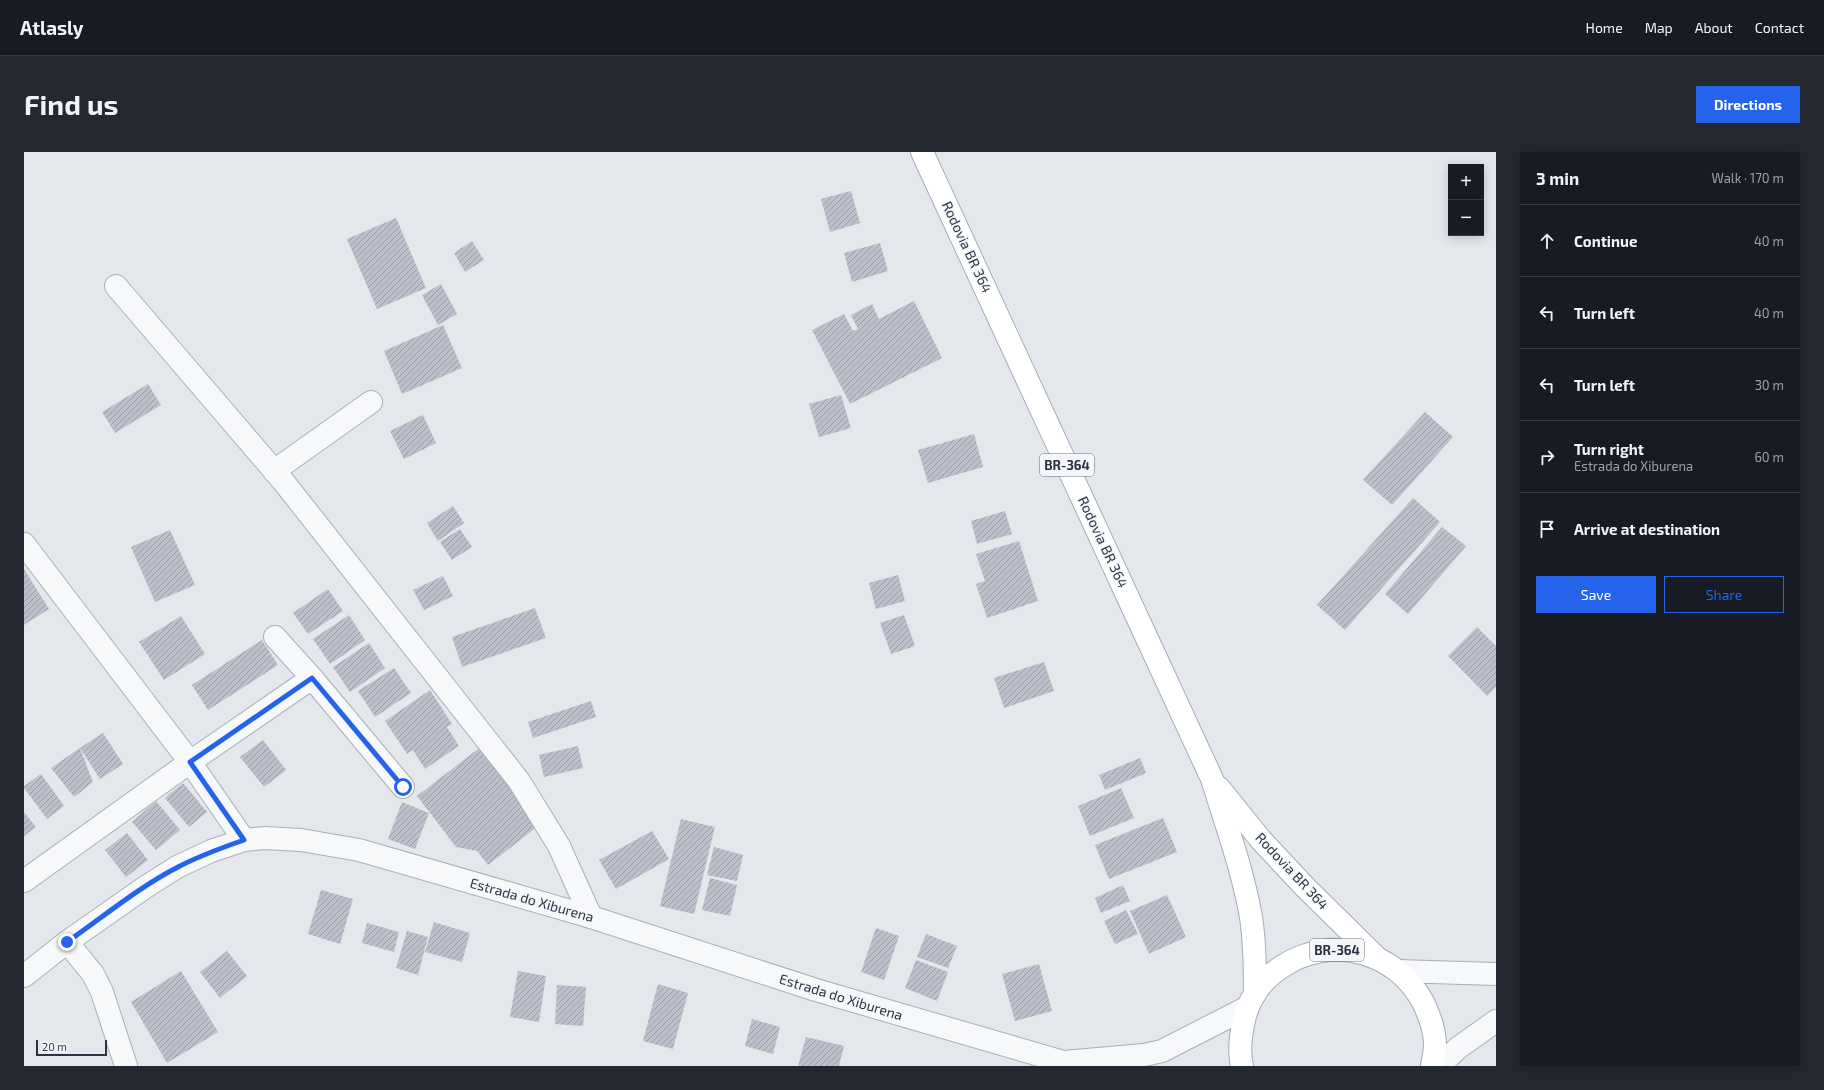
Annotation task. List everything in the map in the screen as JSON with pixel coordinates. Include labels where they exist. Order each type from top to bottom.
[{"type":"main road","name":"Rodovia BR 364","points":[[922,152],[1212,779],[1238,865],[1251,916],[1255,949],[1251,1000],[1241,1032],[1240,1059],[1242,1066]]},
{"type":"main road","name":"Rodovia BR 364","points":[[1212,779],[1261,840],[1305,887],[1376,958]]},
{"type":"main road","name":"Rodovia BR 364","points":[[1251,1000],[1273,973],[1296,958],[1322,950],[1350,950],[1376,958],[1398,971],[1418,992],[1430,1017],[1435,1045],[1432,1066]]},
{"type":"street","points":[[116,286],[274,471],[519,781],[559,846],[591,917]]},
{"type":"street","points":[[274,471],[371,402]]},
{"type":"street","points":[[24,544],[190,762],[244,840]]},
{"type":"street","points":[[275,637],[312,678],[403,787]]},
{"type":"street","points":[[24,881],[190,762],[312,678]]},
{"type":"street","name":"Estrada do Xiburena","points":[[24,976],[67,942],[144,888],[178,867],[211,851],[244,840],[265,838],[301,840],[359,850],[591,917],[1034,1060],[1070,1064],[1144,1055],[1162,1051],[1251,1000]]},
{"type":"street","points":[[67,942],[93,974],[102,992],[126,1066]]},
{"type":"street","points":[[1398,971],[1496,974]]},
{"type":"street","points":[[1439,1066],[1458,1048],[1496,1021]]},
{"type":"building","points":[[851,191],[860,223],[830,232],[821,199]]},
{"type":"building","points":[[396,218],[426,288],[377,309],[347,239]]},
{"type":"building","points":[[472,241],[484,260],[465,272],[454,253]]},
{"type":"building","points":[[880,243],[888,271],[852,282],[844,253]]},
{"type":"building","points":[[441,284],[457,314],[438,325],[422,295]]},
{"type":"building","points":[[914,301],[942,358],[850,404],[812,330],[844,314],[853,331],[858,329],[851,315],[872,304],[879,319]]},
{"type":"building","points":[[443,325],[462,368],[402,394],[384,351]]},
{"type":"building","points":[[148,384],[161,405],[115,433],[102,412]]},
{"type":"building","points":[[841,395],[851,428],[819,437],[809,404]]},
{"type":"building","points":[[1425,412],[1453,437],[1392,505],[1363,480]]},
{"type":"building","points":[[423,415],[436,443],[404,459],[390,431]]},
{"type":"building","points":[[974,434],[983,467],[928,483],[918,450]]},
{"type":"building","points":[[1413,498],[1440,522],[1345,630],[1317,605]]},
{"type":"building","points":[[453,506],[464,523],[438,541],[427,523]]},
{"type":"building","points":[[1005,511],[1012,534],[977,544],[971,521]]},
{"type":"building","points":[[1442,527],[1466,546],[1408,614],[1385,594]]},
{"type":"building","points":[[460,529],[472,547],[452,560],[440,542]]},
{"type":"building","points":[[170,530],[195,585],[155,602],[131,547]]},
{"type":"building","points":[[1019,541],[1038,601],[987,618],[976,584],[985,581],[976,554]]},
{"type":"building","points":[[24,569],[49,609],[24,625]]},
{"type":"building","points":[[898,575],[905,601],[876,609],[869,583]]},
{"type":"building","points":[[443,576],[453,596],[424,610],[413,590]]},
{"type":"building","points":[[328,589],[343,611],[308,634],[293,613]]},
{"type":"building","points":[[535,608],[546,638],[462,667],[452,637]]},
{"type":"building","points":[[349,615],[365,640],[330,664],[313,639]]},
{"type":"building","points":[[904,615],[915,646],[891,654],[880,623]]},
{"type":"building","points":[[181,616],[205,654],[164,680],[139,642]]},
{"type":"building","points":[[1477,627],[1496,646],[1496,687],[1487,696],[1448,656]]},
{"type":"building","points":[[262,640],[278,665],[208,710],[192,685]]},
{"type":"building","points":[[369,643],[385,668],[350,692],[333,667]]},
{"type":"building","points":[[1044,662],[1054,691],[1004,708],[994,678]]},
{"type":"building","points":[[394,668],[411,693],[375,717],[358,691]]},
{"type":"building","points":[[430,690],[452,724],[447,727],[459,746],[425,769],[413,750],[407,754],[385,721]]},
{"type":"building","points":[[591,701],[596,717],[533,738],[528,722]]},
{"type":"building","points":[[103,733],[123,764],[100,779],[80,748]]},
{"type":"building","points":[[263,740],[286,770],[264,787],[240,757]]},
{"type":"building","points":[[482,746],[542,823],[488,865],[477,851],[456,847],[417,796]]},
{"type":"building","points":[[578,746],[583,768],[544,777],[539,755]]},
{"type":"building","points":[[80,748],[93,782],[74,797],[51,768]]},
{"type":"building","points":[[1140,758],[1146,773],[1105,790],[1099,775]]},
{"type":"building","points":[[41,774],[64,806],[47,819],[24,788],[24,786]]},
{"type":"building","points":[[183,783],[207,812],[189,827],[165,798]]},
{"type":"building","points":[[1121,788],[1134,818],[1090,836],[1078,806]]},
{"type":"building","points":[[156,801],[180,830],[156,850],[132,822]]},
{"type":"building","points":[[402,802],[429,813],[415,849],[388,839]]},
{"type":"building","points":[[24,812],[36,827],[24,836]]},
{"type":"building","points":[[1163,818],[1177,852],[1109,879],[1095,845]]},
{"type":"building","points":[[681,819],[715,827],[694,914],[660,906]]},
{"type":"building","points":[[652,831],[669,859],[616,889],[599,860]]},
{"type":"building","points":[[127,833],[148,860],[126,877],[105,850]]},
{"type":"building","points":[[714,847],[743,855],[737,881],[707,875]]},
{"type":"building","points":[[710,878],[737,885],[730,916],[702,910]]},
{"type":"building","points":[[1123,885],[1130,901],[1101,913],[1095,898]]},
{"type":"building","points":[[321,890],[353,899],[340,944],[308,934]]},
{"type":"building","points":[[1167,895],[1186,937],[1149,954],[1130,911]]},
{"type":"building","points":[[1126,910],[1138,934],[1115,944],[1104,921]]},
{"type":"building","points":[[434,922],[470,933],[462,962],[425,952]]},
{"type":"building","points":[[367,923],[399,932],[394,952],[362,943]]},
{"type":"building","points":[[876,928],[899,936],[884,980],[861,972]]},
{"type":"building","points":[[407,931],[428,937],[418,975],[396,968]]},
{"type":"building","points":[[926,934],[957,946],[948,968],[917,957]]},
{"type":"building","points":[[227,951],[247,976],[220,998],[200,972]]},
{"type":"building","points":[[916,960],[948,972],[937,1001],[905,988]]},
{"type":"building","points":[[1039,964],[1052,1011],[1015,1021],[1002,974]]},
{"type":"building","points":[[181,971],[218,1032],[167,1063],[131,1002]]},
{"type":"building","points":[[518,971],[546,976],[539,1022],[510,1017]]},
{"type":"building","points":[[658,984],[688,993],[673,1049],[643,1041]]},
{"type":"building","points":[[557,985],[586,987],[583,1026],[555,1024]]},
{"type":"building","points":[[752,1019],[780,1027],[773,1054],[745,1046]]},
{"type":"building","points":[[806,1037],[844,1046],[839,1066],[798,1066]]},
{"type":"route","points":[[67,942],[144,888],[178,867],[211,851],[244,840],[190,762],[312,678],[403,787]]}]
